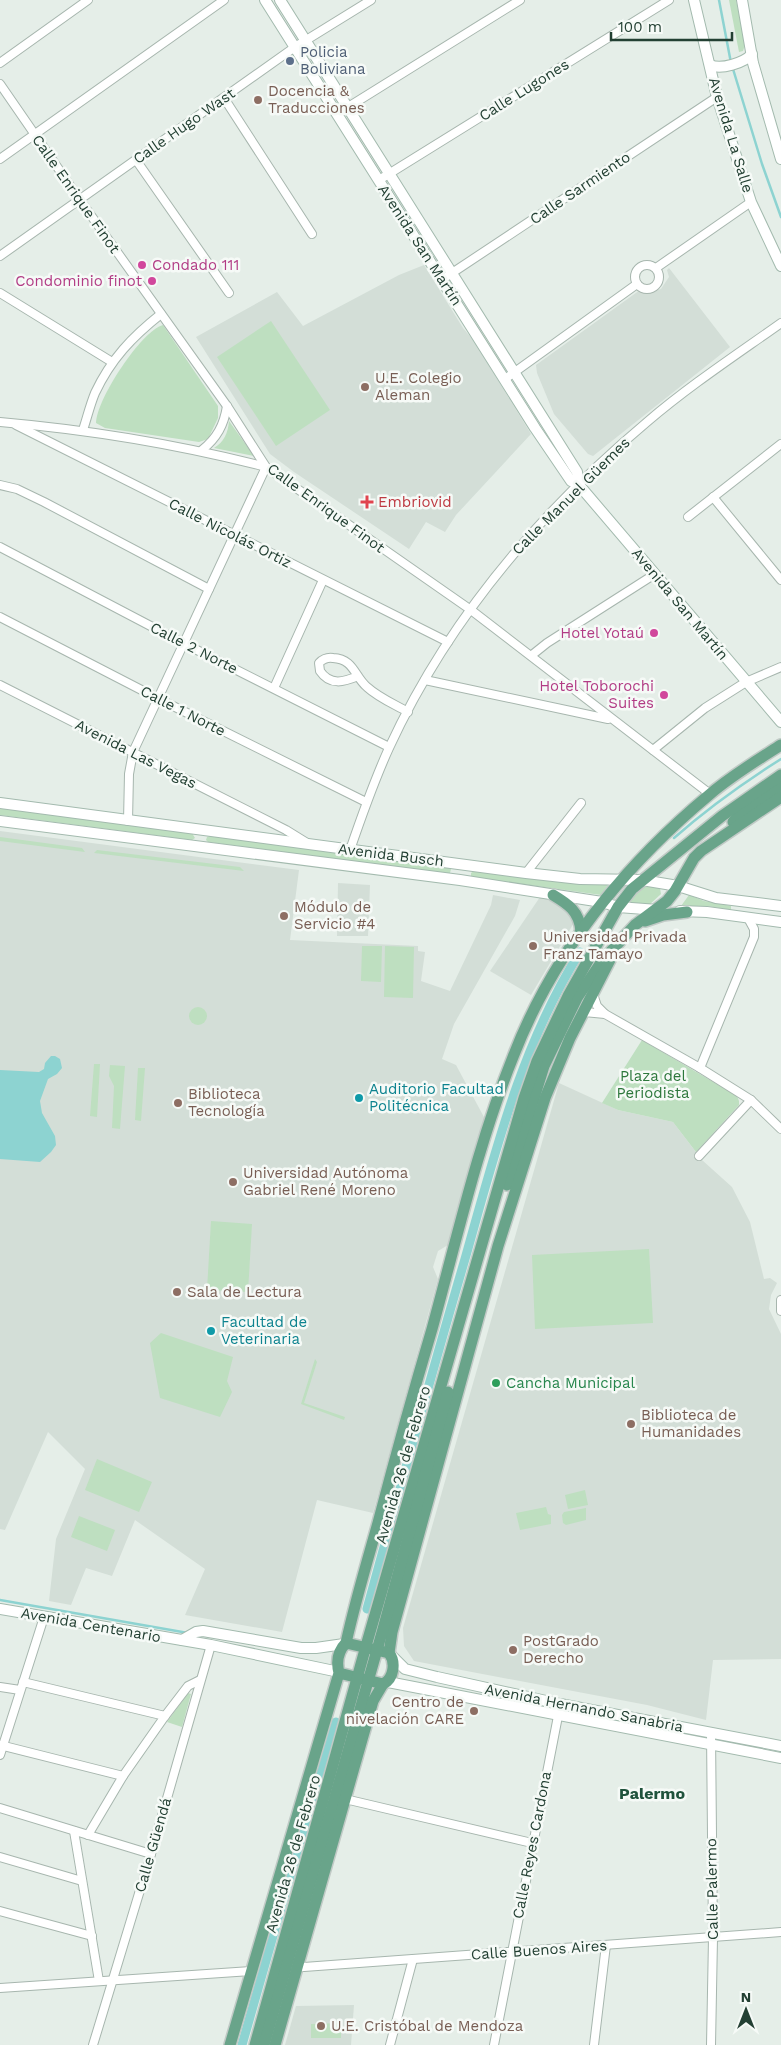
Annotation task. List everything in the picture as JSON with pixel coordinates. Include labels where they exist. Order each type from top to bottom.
[{"type":"main road","name":"Avenida San Martín","points":[[266,0],[571,481],[579,484],[781,722]]},
{"type":"main road","name":"Avenida San Martín","points":[[280,0],[577,472],[579,484]]},
{"type":"main road","name":"Avenida La Salle","points":[[694,0],[714,68],[717,96],[751,202],[781,266]]},
{"type":"main road","points":[[742,0],[748,60],[779,146],[781,159]]},
{"type":"main road","points":[[714,68],[748,60]]},
{"type":"main road","name":"Avenida 26 de Febrero","points":[[230,2045],[339,1672],[338,1657],[345,1643],[398,1446],[491,1116],[513,1055],[538,1002],[561,960],[602,902],[641,858],[710,794],[745,768],[781,745]]},
{"type":"main road","name":"Avenida 26 de Febrero","points":[[372,1647],[524,1098],[537,1061],[568,996],[618,908],[632,889],[722,816],[781,775]]},
{"type":"main road","points":[[708,846],[747,808],[781,785]]},
{"type":"main road","points":[[708,846],[781,797]]},
{"type":"main road","name":"Avenida Busch","points":[[0,804],[508,871],[580,879],[642,880],[678,886],[716,898],[781,906]]},
{"type":"main road","name":"Avenida Busch","points":[[0,821],[460,880],[602,902],[618,908],[688,912],[781,922]]},
{"type":"main road","points":[[201,847],[203,831]]},
{"type":"main road","name":"Avenida 26 de Febrero","points":[[255,2045],[484,1259],[544,1066],[577,998],[602,961],[633,928],[653,910],[667,901],[694,858],[708,846]]},
{"type":"main road","points":[[460,880],[461,872],[467,869],[495,873],[508,871]]},
{"type":"main road","points":[[553,895],[574,910],[580,922],[580,931]]},
{"type":"main road","points":[[744,902],[741,903],[738,909],[746,917]]},
{"type":"main road","points":[[633,928],[652,917],[688,912]]},
{"type":"main road","name":"Avenida 26 de Febrero","points":[[385,1683],[393,1669],[390,1654],[392,1632],[506,1218],[558,1064],[616,947]]},
{"type":"main road","points":[[484,1259],[506,1218]]},
{"type":"main road","name":"Avenida Centenario","points":[[0,1609],[44,1617],[189,1636],[211,1645],[339,1672]]},
{"type":"main road","name":"Avenida Centenario","points":[[189,1636],[210,1632],[301,1648],[316,1648],[345,1643]]},
{"type":"main road","points":[[345,1643],[372,1647],[390,1654]]},
{"type":"main road","name":"Avenida Hernando Sanabria","points":[[390,1654],[405,1669],[560,1704],[711,1733],[781,1756]]},
{"type":"main road","points":[[275,2045],[373,1701],[385,1683],[362,1680],[339,1672]]},
{"type":"main road","points":[[434,1690],[436,1677]]},
{"type":"main road","name":"Avenida 26 de Febrero","points":[[264,2045],[362,1680]]},
{"type":"main road","name":"Avenida Hernando Sanabria","points":[[385,1683],[434,1690],[710,1744],[756,1747],[781,1746]]},
{"type":"street","points":[[0,63],[88,0]]},
{"type":"street","points":[[0,159],[224,0]]},
{"type":"street","name":"Calle Hugo Wast","points":[[0,256],[295,48],[371,0]]},
{"type":"street","points":[[337,114],[520,0]]},
{"type":"street","name":"Calle Lugones","points":[[379,180],[669,0]]},
{"type":"street","name":"Calle Enrique Finot","points":[[0,84],[227,406],[266,467],[471,610],[532,655],[611,719],[710,794]]},
{"type":"street","name":"Calle Sarmiento","points":[[443,279],[717,96]]},
{"type":"street","points":[[224,98],[312,234]]},
{"type":"street","points":[[136,160],[230,293]]},
{"type":"street","points":[[656,268],[751,202]]},
{"type":"street","points":[[637,284],[635,276],[639,268],[647,265],[656,268]]},
{"type":"street","points":[[637,284],[648,289],[655,286],[659,279],[656,268]]},
{"type":"street","points":[[505,379],[637,284]]},
{"type":"street","points":[[0,293],[112,362]]},
{"type":"street","points":[[83,430],[94,394],[112,362],[134,336],[161,314]]},
{"type":"street","name":"Calle Manuel Güemes","points":[[350,850],[366,802],[389,747],[425,680],[448,642],[519,546],[579,484],[648,421],[781,323]]},
{"type":"street","points":[[202,450],[217,435],[226,416],[227,406]]},
{"type":"street","name":"Calle Nicolás Ortiz","points":[[0,422],[83,430],[202,450],[266,467]]},
{"type":"street","name":"Calle Nicolás Ortiz","points":[[12,424],[448,642]]},
{"type":"street","points":[[688,517],[779,449]]},
{"type":"street","points":[[128,821],[129,774],[133,752],[266,467]]},
{"type":"street","points":[[0,485],[17,489],[44,502],[209,589]]},
{"type":"street","points":[[713,497],[781,580]]},
{"type":"street","name":"Calle 2 Norte","points":[[0,547],[183,643],[389,747]]},
{"type":"street","points":[[532,655],[547,643],[655,574]]},
{"type":"street","points":[[274,688],[323,580]]},
{"type":"street","name":"Calle 1 Norte","points":[[0,617],[366,802]]},
{"type":"street","points":[[358,676],[342,681],[331,681],[320,671],[319,663],[328,658],[345,660],[368,688],[408,712]]},
{"type":"street","points":[[654,750],[705,708],[746,682],[781,667]]},
{"type":"street","points":[[425,680],[611,719]]},
{"type":"street","name":"Avenida Las Vegas","points":[[0,685],[273,823],[310,845]]},
{"type":"street","points":[[526,873],[581,803]]},
{"type":"street","points":[[268,840],[275,832],[273,823]]},
{"type":"street","points":[[700,1068],[754,937],[754,930],[746,917]]},
{"type":"street","points":[[593,994],[597,1006],[605,1014],[700,1068],[751,1100],[781,1128]]},
{"type":"street","points":[[584,1012],[605,1014]]},
{"type":"street","points":[[699,1156],[751,1100]]},
{"type":"street","points":[[781,1300],[781,1311]]},
{"type":"street","points":[[0,1755],[1,1745],[44,1617]]},
{"type":"street","name":"Calle Güendá","points":[[93,2045],[151,1854],[211,1645]]},
{"type":"street","points":[[88,1835],[123,1776],[165,1716],[188,1686],[200,1680]]},
{"type":"street","points":[[0,1687],[21,1686],[165,1716]]},
{"type":"street","name":"Calle Reyes Cardona","points":[[494,2045],[560,1704]]},
{"type":"street","name":"Calle Palermo","points":[[711,1733],[713,1938],[711,2045]]},
{"type":"street","points":[[1,1745],[123,1776]]},
{"type":"street","points":[[345,1799],[532,1843]]},
{"type":"street","points":[[0,1808],[151,1854]]},
{"type":"street","points":[[74,1831],[99,1981]]},
{"type":"street","points":[[0,1857],[82,1881]]},
{"type":"street","points":[[0,1911],[92,1936]]},
{"type":"street","name":"Calle Buenos Aires","points":[[298,1966],[781,1932]]},
{"type":"street","points":[[594,2045],[606,1945]]},
{"type":"street","points":[[390,2045],[414,1959]]},
{"type":"street","points":[[0,1988],[251,1971]]},
{"type":"shaded area","name":"U.E. Colegio Aleman","points":[[424,265],[463,328],[474,341],[531,434],[456,515],[445,532],[426,522],[409,549],[270,454],[196,337],[277,292],[303,326],[399,275]]},
{"type":"shaded area","points":[[669,268],[730,347],[593,456],[588,454],[554,414],[537,373],[536,365],[640,290],[646,293],[661,289],[669,277],[667,270]]},
{"type":"shaded area","name":"Universidad Autónoma Gabriel René Moreno","points":[[0,831],[299,870],[290,940],[418,946],[418,951],[425,952],[421,981],[450,991],[491,905],[493,895],[520,900],[515,916],[454,1024],[442,1059],[456,1065],[485,1119],[448,1245],[438,1251],[433,1267],[438,1279],[373,1513],[317,1500],[282,1632],[185,1615],[205,1569],[135,1520],[112,1576],[86,1568],[71,1605],[49,1601],[56,1539],[85,1469],[48,1432],[5,1530],[0,1529]]},
{"type":"shaded area","points":[[338,883],[370,885],[368,936],[337,936]]},
{"type":"shaded area","name":"Universidad Privada Franz Tamayo","points":[[540,897],[562,904],[575,921],[531,995],[490,971]]},
{"type":"shaded area","points":[[559,1083],[618,1110],[673,1122],[702,1160],[732,1187],[750,1222],[764,1279],[770,1278],[777,1283],[771,1295],[769,1309],[781,1334],[781,1659],[713,1660],[706,1720],[647,1705],[414,1661],[404,1646],[403,1628]]},
{"type":"shaded area","name":"U.E. Cristóbal de Mendoza","points":[[354,2005],[351,2045],[285,2045],[296,2006]]},
{"type":"green space","points":[[729,0],[736,0],[745,45],[743,51],[739,52]]},
{"type":"green space","points":[[271,321],[330,410],[276,446],[217,357]]},
{"type":"green space","points":[[163,325],[218,406],[218,418],[208,439],[199,442],[105,428],[96,423],[103,399],[121,368],[143,340]]},
{"type":"green space","points":[[229,421],[254,456],[214,448],[225,437]]},
{"type":"green space","points":[[0,808],[192,833],[195,838],[192,840],[0,815]]},
{"type":"green space","points":[[0,837],[82,848],[85,852],[0,841]]},
{"type":"green space","points":[[207,837],[445,866],[451,869],[450,873],[443,873],[208,842],[206,840]]},
{"type":"green space","points":[[97,850],[240,867],[244,871],[94,853]]},
{"type":"green space","points":[[474,871],[580,884],[608,885],[601,895],[471,877],[471,873]]},
{"type":"green space","points":[[644,885],[660,888],[661,894],[648,906],[632,904],[629,901],[638,887]]},
{"type":"green space","points":[[689,895],[704,901],[731,906],[731,910],[708,906],[681,906]]},
{"type":"green space","points":[[362,946],[382,946],[381,982],[361,981]]},
{"type":"green space","points":[[385,946],[414,947],[413,998],[384,997]]},
{"type":"green space","points":[[198,1007],[204,1010],[207,1016],[204,1022],[198,1025],[192,1022],[189,1016],[192,1010]]},
{"type":"green space","name":"Plaza del Periodista","points":[[642,1040],[737,1096],[739,1105],[696,1152],[673,1122],[618,1110],[602,1103]]},
{"type":"green space","points":[[94,1064],[100,1064],[97,1117],[90,1116]]},
{"type":"green space","points":[[110,1065],[125,1066],[120,1129],[112,1128],[114,1086],[109,1076]]},
{"type":"green space","points":[[138,1068],[145,1068],[141,1121],[135,1120]]},
{"type":"green space","points":[[211,1221],[252,1224],[248,1292],[207,1290]]},
{"type":"green space","points":[[649,1249],[653,1323],[535,1329],[532,1255]]},
{"type":"green space","points":[[161,1333],[233,1357],[227,1381],[232,1392],[220,1417],[160,1398],[150,1343]]},
{"type":"green space","points":[[315,1359],[317,1362],[304,1403],[345,1417],[344,1420],[301,1404]]},
{"type":"green space","points":[[97,1459],[152,1482],[139,1512],[85,1490]]},
{"type":"green space","points":[[585,1490],[588,1505],[568,1509],[565,1495]]},
{"type":"green space","points":[[546,1507],[548,1514],[551,1515],[551,1524],[520,1530],[516,1513]]},
{"type":"green space","points":[[586,1508],[586,1520],[566,1525],[563,1523],[562,1515],[564,1512]]},
{"type":"green space","points":[[79,1516],[115,1530],[107,1551],[71,1537]]},
{"type":"green space","points":[[188,1693],[191,1694],[182,1727],[167,1722]]},
{"type":"green space","points":[[341,2023],[341,2038],[311,2038],[311,2024]]},
{"type":"water","points":[[51,1056],[60,1059],[62,1068],[57,1074],[48,1079],[40,1101],[42,1113],[55,1136],[56,1145],[40,1162],[0,1159],[0,1070],[39,1072],[44,1069],[45,1063]]},
{"type":"waterway","points":[[719,0],[731,63]]},
{"type":"waterway","points":[[733,69],[762,164],[781,217]]},
{"type":"waterway","points":[[674,838],[726,796],[781,759]]},
{"type":"waterway","points":[[367,1609],[499,1140],[541,1025],[559,988],[580,952]]},
{"type":"waterway","points":[[0,1600],[188,1633]]},
{"type":"waterway","points":[[242,2045],[336,1722]]},
{"type":"place","name":"Policia Boliviana","points":[[290,61]]},
{"type":"place","name":"Docencia & Traducciones","points":[[258,100]]},
{"type":"place","name":"Condado 111","points":[[142,265]]},
{"type":"place","name":"Condominio finot","points":[[152,281]]},
{"type":"place","name":"U.E. Colegio Aleman","points":[[365,387]]},
{"type":"place","name":"Embriovid","points":[[367,502]]},
{"type":"place","name":"Hotel Yotaú","points":[[654,633]]},
{"type":"place","name":"Hotel Toborochi Suites","points":[[664,695]]},
{"type":"place","name":"Módulo de Servicio #4","points":[[284,916]]},
{"type":"place","name":"Universidad Privada Franz Tamayo","points":[[533,946]]},
{"type":"place","name":"Auditorio Facultad Politécnica","points":[[359,1098]]},
{"type":"place","name":"Biblioteca Tecnología","points":[[178,1103]]},
{"type":"place","name":"Universidad Autónoma Gabriel René Moreno","points":[[233,1182]]},
{"type":"place","name":"Sala de Lectura","points":[[177,1292]]},
{"type":"place","name":"Facultad de Veterinaria","points":[[211,1331]]},
{"type":"place","name":"Cancha Municipal","points":[[496,1383]]},
{"type":"place","name":"Biblioteca de Humanidades","points":[[631,1424]]},
{"type":"place","name":"PostGrado Derecho","points":[[513,1650]]},
{"type":"place","name":"Centro de nivelación CARE","points":[[474,1711]]},
{"type":"place","name":"U.E. Cristóbal de Mendoza","points":[[321,2026]]},
{"type":"district","name":"Palermo","points":[[652,1793]]}]
